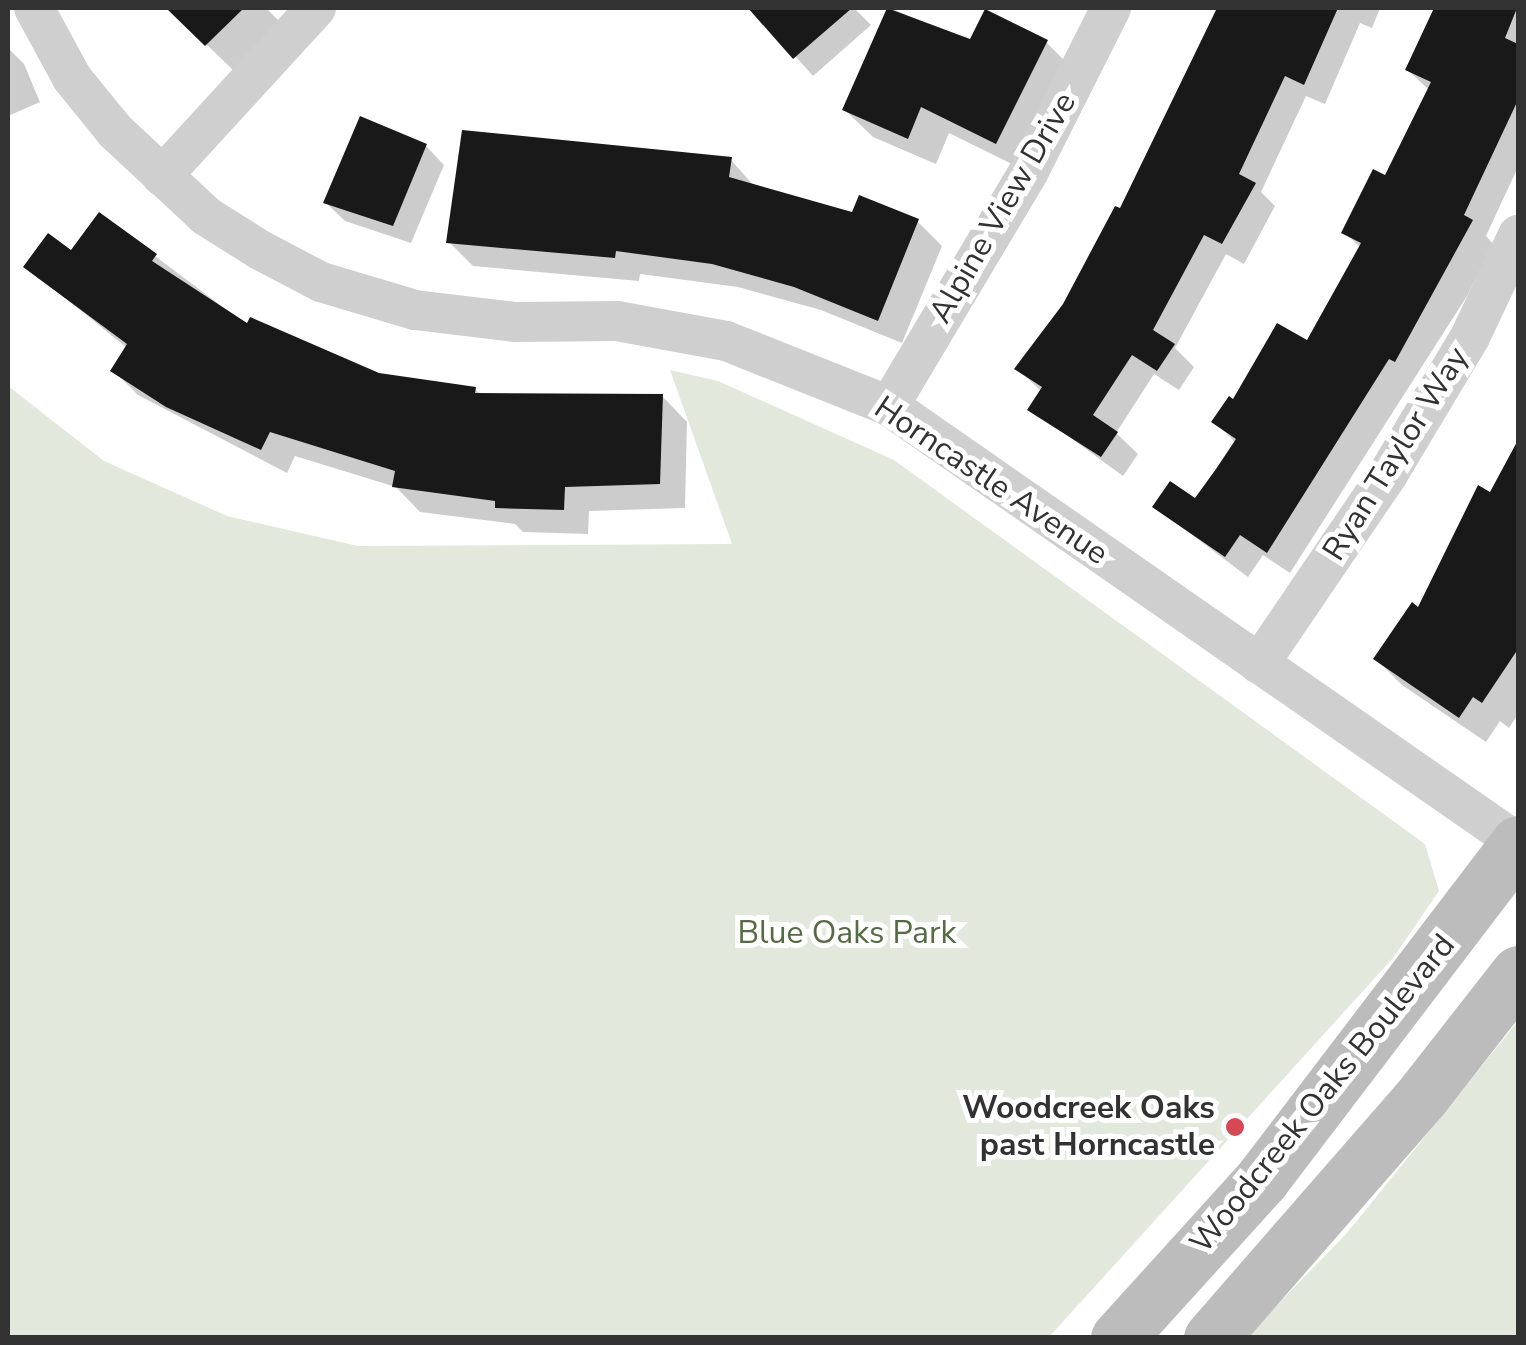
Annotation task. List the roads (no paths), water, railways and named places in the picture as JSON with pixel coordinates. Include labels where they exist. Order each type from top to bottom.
[{"type":"main road","name":"Woodcreek Oaks Boulevard","points":[[1118,1338],[1262,1179],[1518,843]]},
{"type":"main road","points":[[1211,1338],[1422,1096],[1518,973]]},
{"type":"street","name":"Horncastle Avenue","points":[[34,8],[72,78],[162,176],[206,216],[321,282],[415,310],[516,322],[617,321],[726,341],[889,406],[1518,843]]},
{"type":"street","points":[[162,176],[316,8]]},
{"type":"street","name":"Alpine View Drive","points":[[889,406],[1028,173],[1111,8]]},
{"type":"street","name":"Ryan Taylor Way","points":[[1259,664],[1408,440],[1470,337],[1518,236]]},
{"type":"place","name":"Woodcreek Oaks past Horncastle","points":[[1235,1127]]},
{"type":"park label","name":"Blue Oaks Park","points":[[847,933]]}]
